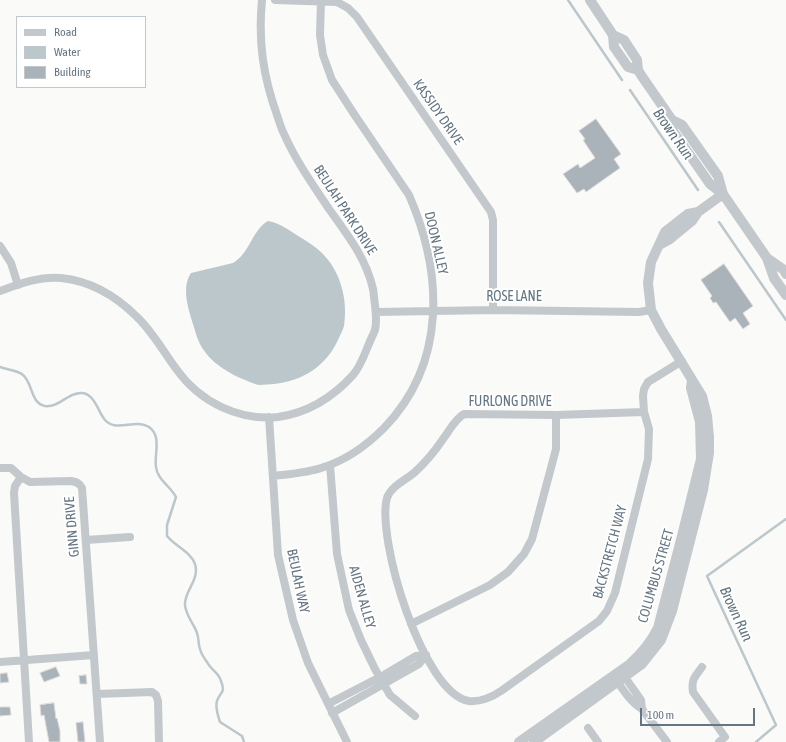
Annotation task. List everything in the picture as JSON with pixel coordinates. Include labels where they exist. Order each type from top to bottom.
[{"type":"street","name":"BEULAH PARK DRIVE","points":[[0,291],[44,279],[61,278],[81,281],[104,291],[138,317],[152,334],[178,372],[196,392],[229,411],[255,417],[281,416],[300,411],[319,403],[344,384],[356,371],[374,331],[376,312],[374,291],[365,264],[356,248],[311,182],[283,134],[272,100],[264,67],[260,27],[262,0]]},
{"type":"street","name":"KASSIDY DRIVE","points":[[275,0],[337,2],[348,8],[356,17],[491,212],[493,220],[493,310]]},
{"type":"street","points":[[590,0],[613,35],[624,40],[637,60],[638,70],[672,120],[682,125],[718,176],[723,194],[767,258],[774,278],[786,295]]},
{"type":"street","name":"DOON ALLEY","points":[[273,476],[322,468],[330,465],[353,453],[376,437],[394,417],[411,394],[429,351],[433,311],[433,293],[430,263],[415,210],[409,195],[332,80],[323,55],[320,35],[321,1]]},
{"type":"street","name":"COLUMBUS STREET","points":[[534,742],[619,677],[640,656],[658,628],[701,459],[700,422],[691,388],[692,378],[661,329],[651,310],[648,283],[651,262],[659,245],[692,221],[698,212],[723,194]]},
{"type":"street","points":[[0,246],[11,263],[18,285]]},
{"type":"street","points":[[767,258],[784,270],[786,274]]},
{"type":"street","name":"ROSE LANE","points":[[376,312],[493,310],[638,312],[651,310]]},
{"type":"street","name":"BACKSTRETCH WAY","points":[[426,655],[447,687],[458,696],[469,701],[485,699],[490,698],[501,691],[599,621],[607,611],[615,594],[648,459],[649,429],[644,412],[644,389],[648,382],[682,361]]},
{"type":"street","name":"FURLONG DRIVE","points":[[426,655],[411,624],[402,599],[393,564],[385,521],[386,505],[388,496],[392,489],[415,472],[438,447],[454,423],[464,414],[556,415],[644,412]]},
{"type":"street","points":[[411,624],[490,585],[508,572],[524,554],[532,539],[556,449],[556,415]]},
{"type":"street","name":"BEULAH WAY","points":[[269,417],[278,555],[293,620],[308,664],[346,741]]},
{"type":"street","name":"AIDEN ALLEY","points":[[330,465],[337,554],[349,610],[361,640],[390,695],[415,716]]},
{"type":"street","name":"GINN DRIVE","points":[[0,468],[11,468],[21,477],[30,482],[71,480],[80,484],[83,494],[100,742]]},
{"type":"street","points":[[21,477],[15,486],[14,493],[29,742]]},
{"type":"street","points":[[86,540],[130,537]]},
{"type":"street","points":[[0,662],[94,655]]},
{"type":"street","points":[[332,713],[416,656],[426,655]]},
{"type":"street","points":[[702,667],[693,678],[693,692],[725,737],[719,742]]},
{"type":"street","points":[[619,677],[637,706],[642,708],[666,742]]},
{"type":"street","name":"COLUMBUS STREET","points":[[519,742],[619,677]]},
{"type":"street","points":[[328,704],[381,680]]},
{"type":"street","points":[[97,694],[152,692],[156,695],[158,701],[159,742]]},
{"type":"street","points":[[588,728],[598,742]]},
{"type":"water","points":[[268,221],[281,225],[306,241],[320,251],[329,261],[342,287],[345,316],[344,326],[338,340],[333,349],[320,365],[304,376],[295,380],[259,385],[226,371],[214,362],[204,351],[197,337],[190,313],[186,296],[186,288],[191,273],[233,263],[239,259],[258,230]]},
{"type":"building","points":[[596,119],[621,154],[614,159],[620,168],[586,192],[584,189],[577,193],[563,174],[578,164],[580,168],[595,158],[579,131]]},
{"type":"building","points":[[724,264],[753,306],[743,313],[750,324],[743,329],[735,318],[730,322],[716,302],[713,303],[710,298],[712,296],[701,280]]},
{"type":"building","points":[[56,667],[60,676],[44,682],[40,673]]},
{"type":"building","points":[[7,673],[9,682],[0,683],[0,674]]},
{"type":"building","points":[[86,675],[87,684],[80,684],[79,676]]},
{"type":"building","points":[[54,703],[56,719],[57,718],[60,731],[60,742],[49,742],[44,715],[41,716],[40,705]]},
{"type":"building","points":[[0,707],[10,707],[11,715],[0,716]]},
{"type":"building","points":[[83,722],[85,742],[78,742],[76,723]]},
{"type":"waterway","name":"Brown Run","points":[[568,0],[622,80]]},
{"type":"waterway","name":"Brown Run","points":[[630,90],[698,190]]},
{"type":"waterway","name":"Brown Run","points":[[719,222],[786,320]]},
{"type":"waterway","points":[[0,367],[23,375],[29,383],[34,397],[40,404],[45,406],[55,405],[72,395],[82,393],[86,394],[93,400],[105,420],[110,424],[121,426],[138,424],[149,427],[153,431],[157,446],[157,471],[161,479],[176,497],[167,525],[167,536],[187,553],[195,564],[196,570],[194,580],[185,600],[188,616],[197,633],[199,647],[202,654],[220,678],[223,690],[216,703],[220,722],[242,736],[244,742]]},
{"type":"waterway","name":"Brown Run","points":[[756,742],[776,725],[707,576],[786,519]]}]
